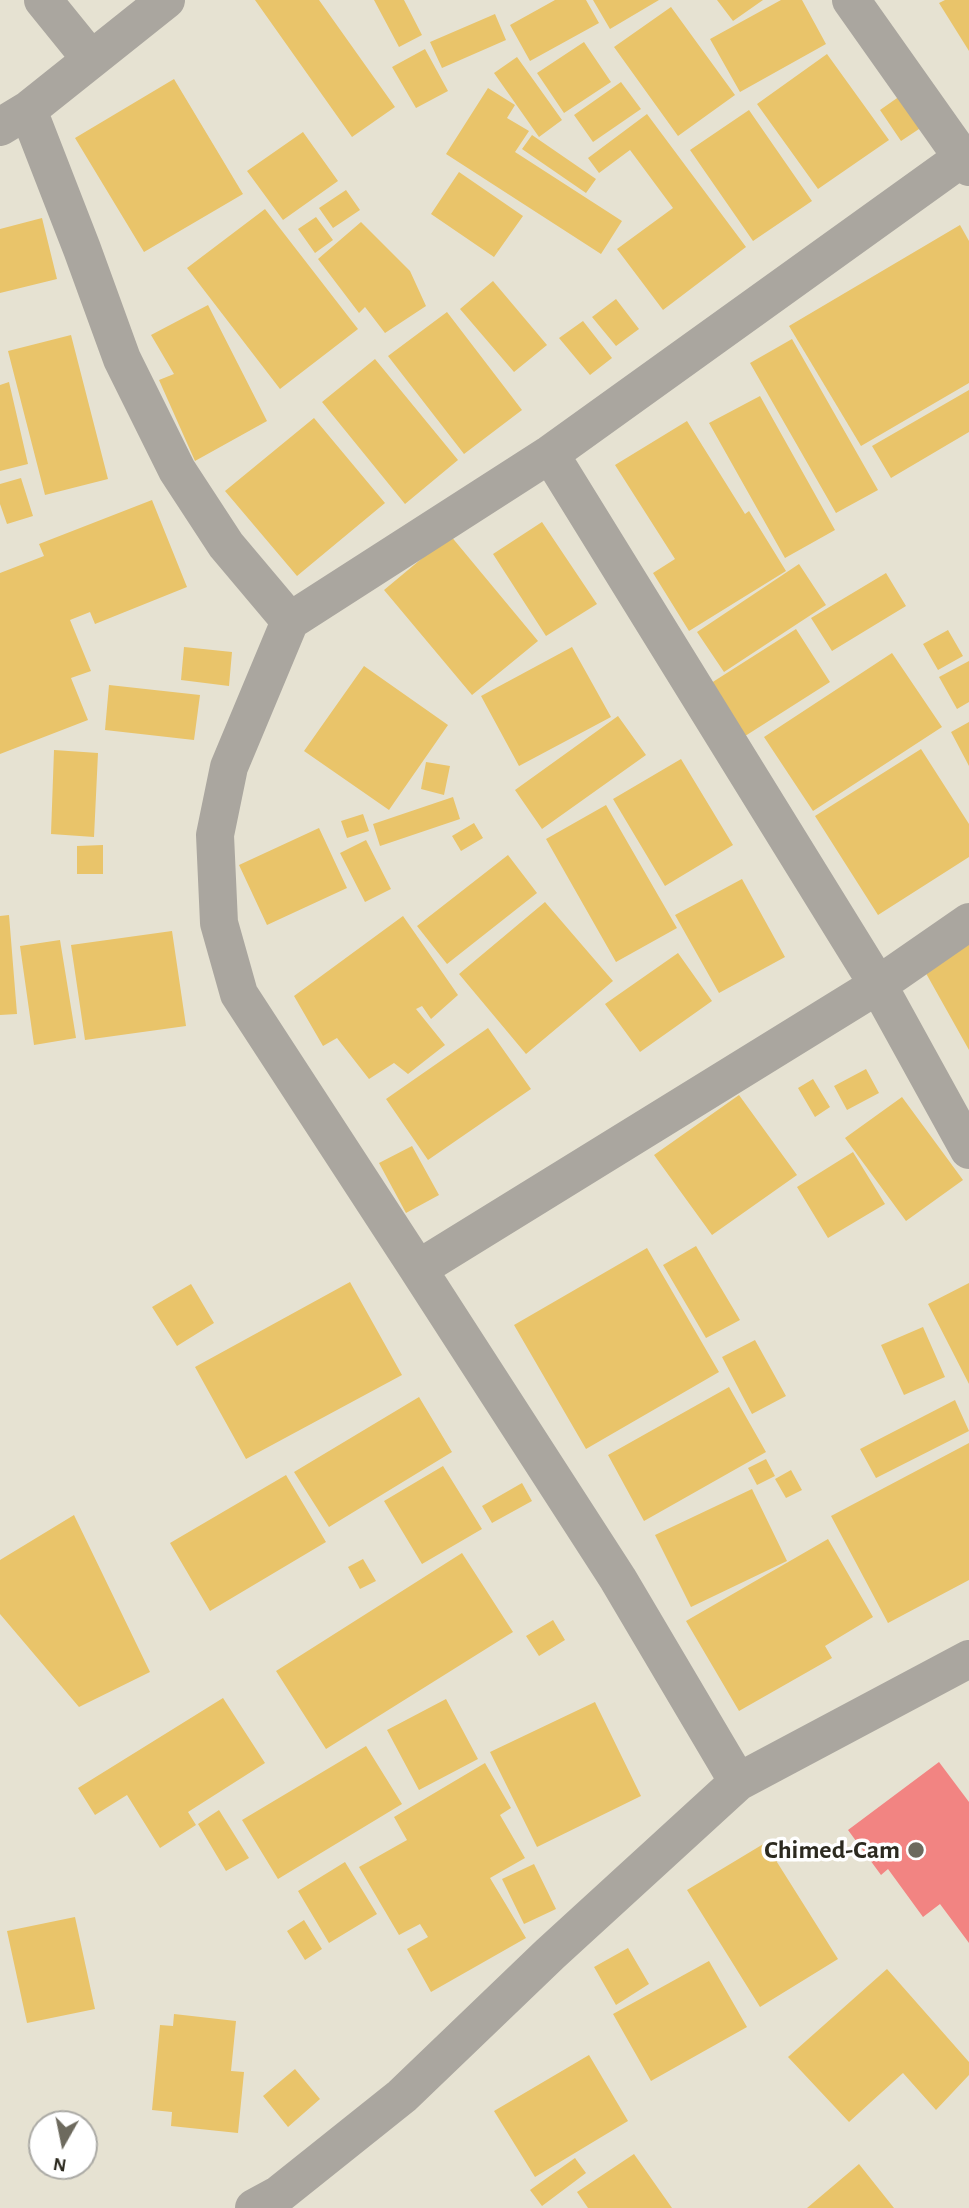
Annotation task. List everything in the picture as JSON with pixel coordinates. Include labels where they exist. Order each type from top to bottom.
[{"type":"street","points":[[44,0],[90,58]]},
{"type":"street","points":[[166,0],[14,118],[82,249],[122,359],[171,457],[226,545],[290,621]]},
{"type":"street","points":[[738,1783],[618,1579],[239,994],[219,923],[215,835],[229,767],[290,621],[550,454],[967,159],[851,0]]},
{"type":"street","points":[[550,454],[878,985],[969,1150]]},
{"type":"street","points":[[418,1269],[878,985],[969,922]]},
{"type":"street","points":[[254,2208],[278,2195],[402,2096],[550,1954],[738,1783],[969,1659]]},
{"type":"building: Homes","points":[[255,0],[319,0],[395,107],[352,137]]},
{"type":"building: Homes","points":[[374,0],[404,0],[422,35],[399,47]]},
{"type":"building: Homes","points":[[555,0],[586,0],[599,23],[530,61],[510,25]]},
{"type":"building: Homes","points":[[593,0],[659,0],[610,29]]},
{"type":"building: Homes","points":[[717,0],[763,0],[733,21]]},
{"type":"building: Homes","points":[[781,0],[802,0],[826,44],[740,92],[710,39]]},
{"type":"building: Homes","points":[[945,0],[969,0],[969,51],[939,3]]},
{"type":"building: Homes","points":[[671,7],[735,95],[678,136],[614,47]]},
{"type":"building: Homes","points":[[495,14],[506,40],[442,68],[430,42]]},
{"type":"building: Homes","points":[[584,42],[611,82],[564,113],[537,73]]},
{"type":"building: Homes","points":[[425,49],[448,91],[416,108],[392,67]]},
{"type":"building: Homes","points":[[827,54],[889,140],[818,189],[757,104]]},
{"type":"building: Homes","points":[[517,57],[562,120],[539,137],[494,73]]},
{"type":"building: Homes","points":[[174,79],[243,194],[144,252],[75,138]]},
{"type":"building: Homes","points":[[621,82],[641,109],[593,142],[574,115]]},
{"type":"building: Homes","points":[[488,88],[515,105],[507,118],[529,131],[515,152],[622,221],[601,254],[446,154]]},
{"type":"building: Homes","points":[[900,96],[922,127],[901,141],[880,110]]},
{"type":"building: Homes","points":[[749,110],[812,201],[753,241],[690,150]]},
{"type":"building: Homes","points":[[647,114],[746,247],[663,310],[617,249],[673,208],[630,150],[599,173],[588,158]]},
{"type":"building: Homes","points":[[303,132],[338,181],[283,220],[247,171]]},
{"type":"building: Homes","points":[[532,135],[596,179],[586,193],[522,149]]},
{"type":"building: Homes","points":[[459,172],[523,216],[494,257],[431,214]]},
{"type":"building: Homes","points":[[346,190],[360,210],[333,228],[319,208]]},
{"type":"building: Homes","points":[[265,209],[358,329],[280,389],[187,268]]},
{"type":"building: Homes","points":[[316,217],[333,240],[315,253],[298,229]]},
{"type":"building: Homes","points":[[42,218],[57,279],[0,293],[0,229]]},
{"type":"building: Homes","points":[[361,222],[410,271],[426,306],[385,333],[365,307],[359,313],[318,259]]},
{"type":"building: Homes","points":[[960,225],[969,241],[969,383],[861,446],[789,326]]},
{"type":"building: Homes","points":[[493,281],[547,345],[514,372],[460,309]]},
{"type":"building: Homes","points":[[616,299],[639,329],[616,346],[592,317]]},
{"type":"building: Homes","points":[[208,305],[267,421],[195,461],[159,380],[174,374],[151,335]]},
{"type":"building: Homes","points":[[447,312],[522,410],[464,454],[388,356]]},
{"type":"building: Homes","points":[[583,321],[612,358],[590,375],[559,338]]},
{"type":"building: Homes","points":[[71,335],[108,479],[45,495],[8,351]]},
{"type":"building: Homes","points":[[792,339],[878,490],[836,513],[750,363]]},
{"type":"building: Homes","points":[[375,359],[458,460],[405,504],[322,402]]},
{"type":"building: Homes","points":[[9,382],[28,464],[0,471],[0,385]]},
{"type":"building: Homes","points":[[969,390],[969,432],[891,478],[872,446]]},
{"type":"building: Homes","points":[[760,396],[835,530],[785,558],[709,423]]},
{"type":"building: Homes","points":[[314,418],[385,503],[297,576],[225,491]]},
{"type":"building: Homes","points":[[687,421],[745,514],[749,511],[786,571],[689,631],[653,573],[675,559],[615,465]]},
{"type":"building: Homes","points":[[21,478],[33,516],[7,524],[0,504],[0,484]]},
{"type":"building: Homes","points":[[152,500],[187,587],[95,624],[90,612],[70,620],[91,671],[71,678],[88,720],[0,754],[0,573],[44,556],[39,544]]},
{"type":"building: Homes","points":[[542,522],[597,604],[546,636],[493,554]]},
{"type":"building: Homes","points":[[450,535],[538,641],[472,695],[384,590]]},
{"type":"building: Homes","points":[[799,564],[826,605],[724,672],[697,632]]},
{"type":"building: Homes","points":[[886,573],[906,606],[832,651],[811,618]]},
{"type":"building: Homes","points":[[796,629],[830,682],[742,738],[708,685]]},
{"type":"building: Homes","points":[[948,630],[963,656],[938,670],[923,644]]},
{"type":"building: Homes","points":[[184,647],[232,652],[229,686],[181,680]]},
{"type":"building: Homes","points":[[572,647],[611,717],[519,766],[481,696]]},
{"type":"building: Homes","points":[[892,653],[942,727],[813,811],[764,737]]},
{"type":"building: Homes","points":[[969,661],[969,702],[957,709],[939,677]]},
{"type":"building: Homes","points":[[364,666],[448,725],[389,810],[304,751]]},
{"type":"building: Homes","points":[[109,685],[200,695],[194,740],[105,730]]},
{"type":"building: Homes","points":[[618,716],[646,755],[542,829],[515,790]]},
{"type":"building: Homes","points":[[969,722],[969,766],[951,732]]},
{"type":"building: Homes","points":[[921,749],[969,824],[969,857],[878,915],[815,816]]},
{"type":"building: Homes","points":[[54,750],[98,753],[94,837],[51,834]]},
{"type":"building: Homes","points":[[681,759],[733,845],[665,886],[613,799]]},
{"type":"building: Homes","points":[[426,762],[450,766],[444,795],[421,789]]},
{"type":"building: Homes","points":[[453,797],[460,819],[380,846],[373,824]]},
{"type":"building: Homes","points":[[606,805],[677,928],[616,962],[546,839]]},
{"type":"building: Homes","points":[[363,814],[369,831],[347,838],[341,821]]},
{"type":"building: Homes","points":[[474,823],[483,838],[461,851],[452,836]]},
{"type":"building: Homes","points":[[319,828],[347,888],[267,925],[239,865]]},
{"type":"building: Homes","points":[[366,840],[391,889],[365,902],[340,853]]},
{"type":"building: Homes","points":[[103,845],[103,874],[77,874],[77,846]]},
{"type":"building: Homes","points":[[508,855],[537,893],[447,964],[417,926]]},
{"type":"building: Homes","points":[[742,879],[785,957],[719,993],[675,915]]},
{"type":"building: Homes","points":[[545,902],[613,981],[526,1054],[459,974]]},
{"type":"building: Homes","points":[[9,915],[17,1014],[0,1015],[0,916]]},
{"type":"building: Homes","points":[[403,916],[458,995],[431,1019],[422,1006],[416,1009],[445,1045],[408,1074],[394,1063],[369,1079],[337,1038],[323,1046],[294,996]]},
{"type":"building: Homes","points":[[172,931],[186,1026],[85,1040],[71,945]]},
{"type":"building: Homes","points":[[60,940],[76,1038],[34,1045],[20,946]]},
{"type":"building: Homes","points":[[969,942],[969,1050],[923,968]]},
{"type":"building: Homes","points":[[678,953],[712,1001],[640,1052],[605,1004]]},
{"type":"building: Homes","points":[[488,1028],[531,1089],[428,1160],[386,1099]]},
{"type":"building: Homes","points":[[866,1069],[879,1093],[847,1110],[834,1086]]},
{"type":"building: Homes","points":[[813,1079],[830,1107],[815,1117],[798,1088]]},
{"type":"building: Homes","points":[[739,1095],[797,1175],[712,1235],[654,1155]]},
{"type":"building: Homes","points":[[902,1097],[963,1180],[906,1221],[845,1138]]},
{"type":"building: Homes","points":[[412,1146],[439,1195],[406,1213],[379,1163]]},
{"type":"building: Homes","points":[[853,1152],[885,1204],[828,1238],[797,1187]]},
{"type":"building: Homes","points":[[696,1246],[740,1320],[706,1338],[663,1265]]},
{"type":"building: Homes","points":[[647,1248],[719,1372],[586,1449],[514,1325]]},
{"type":"building: Homes","points":[[350,1282],[402,1375],[246,1459],[195,1367]]},
{"type":"building: Homes","points":[[969,1283],[969,1384],[928,1304]]},
{"type":"building: Homes","points":[[191,1284],[214,1323],[177,1346],[152,1307]]},
{"type":"building: Homes","points":[[923,1327],[945,1377],[904,1395],[881,1345]]},
{"type":"building: Homes","points":[[755,1340],[786,1396],[752,1414],[722,1357]]},
{"type":"building: Homes","points":[[729,1387],[766,1452],[644,1521],[608,1455]]},
{"type":"building: Homes","points":[[419,1397],[452,1452],[329,1527],[294,1472]]},
{"type":"building: Homes","points":[[955,1400],[969,1431],[876,1478],[860,1449]]},
{"type":"building: Homes","points":[[969,1443],[969,1580],[888,1623],[831,1516]]},
{"type":"building: Homes","points":[[766,1459],[775,1476],[757,1485],[748,1468]]},
{"type":"building: Homes","points":[[443,1466],[482,1529],[422,1564],[384,1501]]},
{"type":"building: Homes","points":[[791,1470],[802,1490],[786,1498],[775,1479]]},
{"type":"building: Homes","points":[[286,1475],[326,1542],[210,1611],[170,1543]]},
{"type":"building: Homes","points":[[522,1483],[532,1501],[492,1523],[482,1506]]},
{"type":"building: Homes","points":[[752,1489],[787,1561],[691,1607],[655,1535]]},
{"type":"building: Homes","points":[[74,1515],[150,1672],[79,1707],[0,1614],[0,1560]]},
{"type":"building: Homes","points":[[828,1539],[873,1617],[825,1646],[832,1658],[739,1711],[686,1621]]},
{"type":"building: Homes","points":[[462,1553],[513,1632],[326,1749],[276,1671]]},
{"type":"building: Homes","points":[[363,1559],[376,1581],[360,1589],[348,1567]]},
{"type":"building: Homes","points":[[553,1620],[565,1640],[539,1656],[526,1636]]},
{"type":"building: Homes","points":[[223,1698],[265,1763],[188,1812],[196,1825],[160,1848],[127,1795],[95,1815],[78,1788]]},
{"type":"building: Homes","points":[[446,1699],[478,1759],[419,1790],[387,1730]]},
{"type":"building: Homes","points":[[595,1702],[641,1796],[537,1847],[490,1752]]},
{"type":"building: Homes","points":[[366,1746],[402,1804],[278,1879],[242,1820]]},
{"type":"building: Homes","points":[[485,1763],[511,1808],[500,1815],[525,1858],[490,1878],[526,1938],[431,1992],[407,1949],[428,1937],[420,1924],[399,1935],[359,1867],[407,1840],[394,1817]]},
{"type":"building: Homes","points":[[219,1810],[249,1858],[226,1871],[198,1824]]},
{"type":"building: Homes","points":[[765,1843],[838,1959],[760,2007],[687,1890]]},
{"type":"building: Homes","points":[[345,1862],[377,1914],[329,1943],[298,1891]]},
{"type":"building: Homes","points":[[534,1864],[556,1909],[524,1924],[502,1879]]},
{"type":"building: Homes","points":[[75,1917],[95,2009],[27,2023],[7,1931]]},
{"type":"building: Homes","points":[[304,1920],[322,1949],[305,1960],[287,1931]]},
{"type":"building: Homes","points":[[628,1948],[649,1984],[616,2005],[594,1967]]},
{"type":"building: Homes","points":[[709,1961],[747,2027],[651,2081],[613,2014]]},
{"type":"building: Homes","points":[[887,1969],[969,2062],[969,2075],[936,2110],[903,2073],[849,2122],[788,2057]]},
{"type":"building: Homes","points":[[174,2014],[236,2021],[231,2071],[244,2072],[238,2133],[171,2126],[172,2112],[152,2110],[160,2025],[173,2026]]},
{"type":"building: Homes","points":[[589,2055],[628,2121],[535,2177],[494,2111]]},
{"type":"building: Homes","points":[[295,2069],[320,2099],[288,2127],[263,2096]]},
{"type":"building: Homes","points":[[634,2154],[672,2208],[588,2208],[577,2192]]},
{"type":"building: Homes","points":[[575,2158],[586,2173],[542,2206],[530,2190]]},
{"type":"building: Homes","points":[[859,2164],[894,2208],[807,2208]]},
{"type":"building: Health","name":"Chimed-Cam","points":[[939,1762],[969,1802],[969,1943],[940,1904],[923,1917],[888,1869],[881,1875],[848,1830]]},
{"type":"place","name":"Chimed-Cam","points":[[916,1850]]}]
